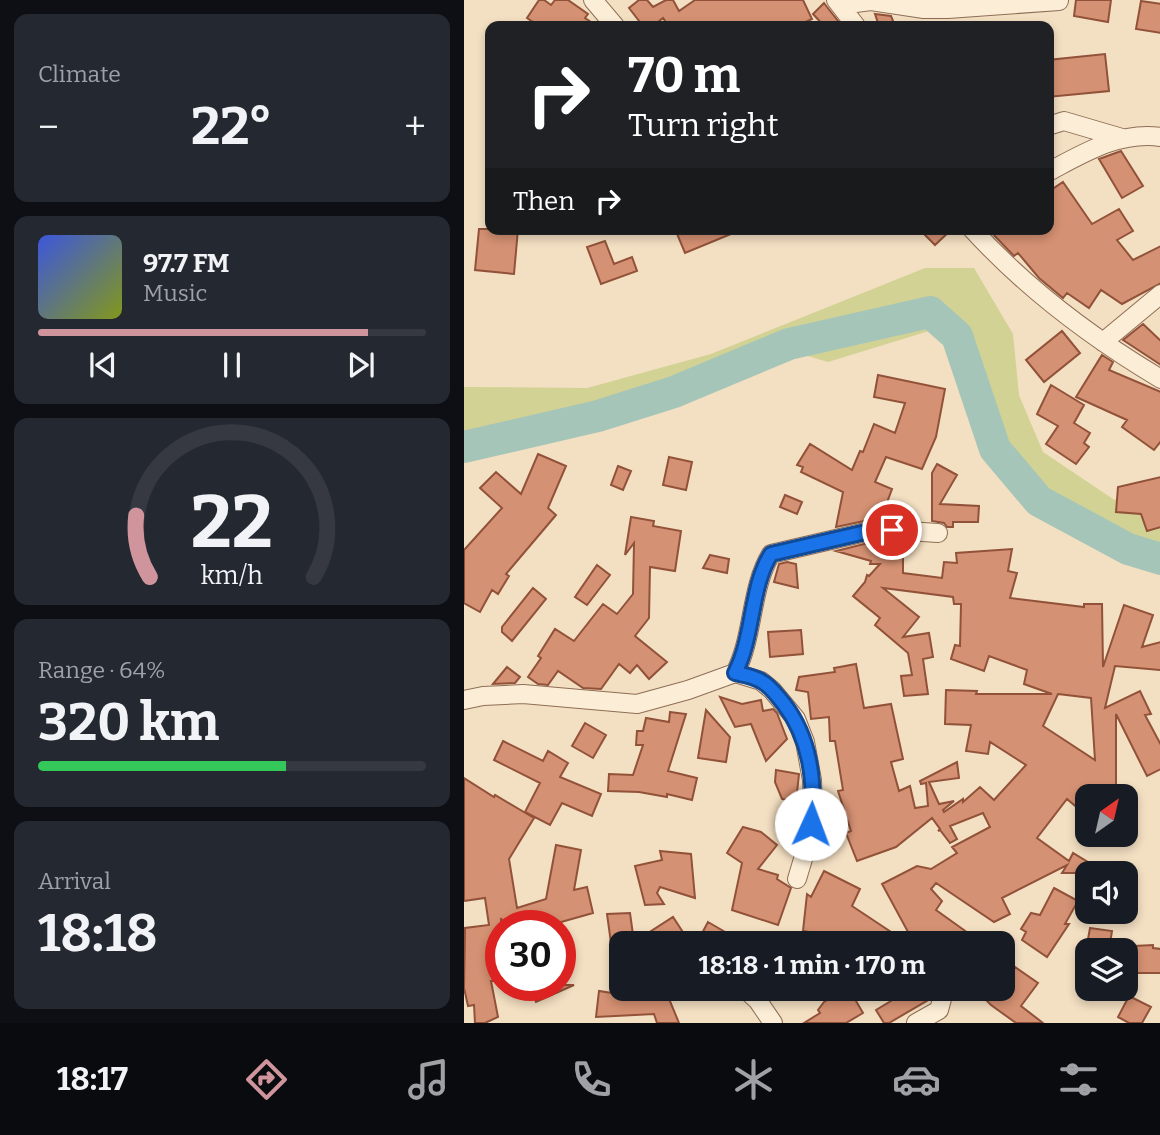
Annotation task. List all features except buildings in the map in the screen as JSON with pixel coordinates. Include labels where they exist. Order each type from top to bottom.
[{"type":"street","points":[[593,0],[611,21]]},
{"type":"street","points":[[838,3],[871,1],[924,9],[948,9],[1059,1]]},
{"type":"street","points":[[838,3],[852,21]]},
{"type":"street","points":[[1054,124],[1064,121],[1122,138]]},
{"type":"street","points":[[1054,169],[1101,145],[1122,138],[1138,135],[1160,137]]},
{"type":"street","points":[[978,235],[1028,283],[1103,342],[1160,379]]},
{"type":"street","points":[[1103,342],[1160,294]]},
{"type":"street","points":[[735,673],[743,658],[763,574],[771,554],[870,531],[938,533]]},
{"type":"street","points":[[464,700],[523,694],[637,704],[735,673],[762,681],[773,690],[796,719],[805,742],[812,780],[813,808],[809,839],[797,879]]},
{"type":"street","points":[[758,1001],[773,1023]]},
{"type":"street","points":[[916,1023],[939,1010],[941,1001]]},
{"type":"green space","points":[[925,268],[974,268],[1013,334],[1019,395],[1043,452],[1113,499],[1160,518],[1160,567],[1096,540],[1001,460],[955,323],[828,362],[778,347],[605,416],[474,439],[464,444],[464,387],[587,388],[711,354]]},
{"type":"waterway","points":[[464,447],[598,416],[674,392],[789,344],[930,312],[957,336],[995,449],[1039,501],[1128,549],[1161,559]]},
{"type":"route","points":[[811,824],[812,780],[805,742],[796,719],[773,690],[762,681],[735,673],[743,658],[763,574],[771,554],[870,531],[892,530]]}]
